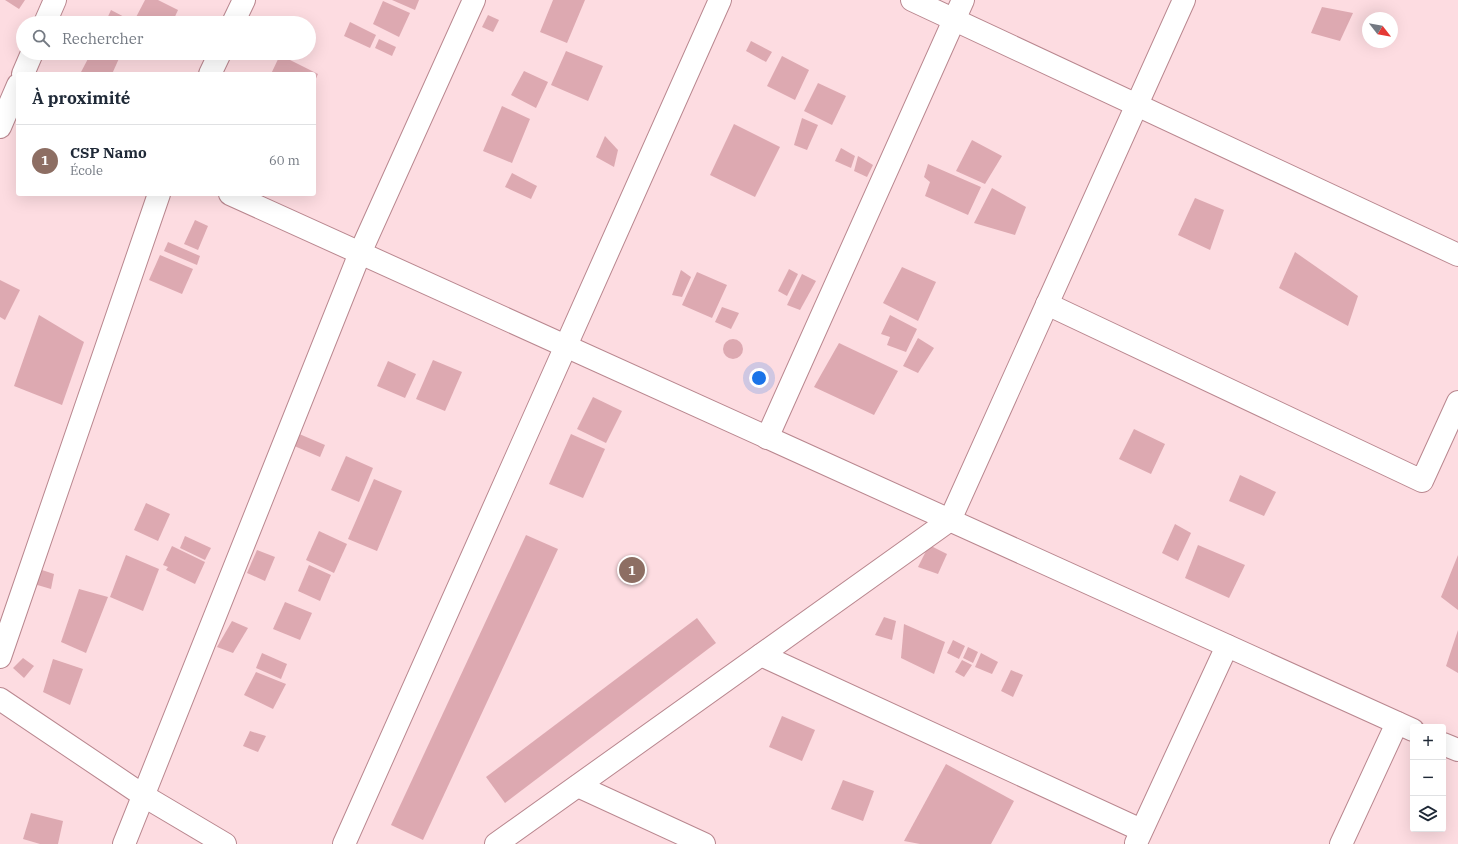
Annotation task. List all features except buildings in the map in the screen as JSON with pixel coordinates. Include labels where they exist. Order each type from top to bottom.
[{"type":"street","points":[[48,16],[55,0]]},
{"type":"street","points":[[237,16],[244,0]]},
{"type":"street","points":[[124,844],[360,253],[474,0]]},
{"type":"street","points":[[344,844],[720,0]]},
{"type":"street","points":[[912,0],[1458,255]]},
{"type":"street","points":[[767,438],[964,0]]},
{"type":"street","points":[[496,844],[950,520],[1184,0]]},
{"type":"street","points":[[24,72],[29,60]]},
{"type":"street","points":[[211,72],[217,60]]},
{"type":"street","points":[[0,128],[12,92]]},
{"type":"street","points":[[0,657],[158,196]]},
{"type":"street","points":[[234,196],[1405,726],[1341,844]]},
{"type":"street","points":[[1047,304],[1422,481],[1458,402]]},
{"type":"street","points":[[761,655],[1138,837],[1227,646]]},
{"type":"street","points":[[0,699],[144,796],[225,844]]},
{"type":"street","points":[[1446,745],[1458,750]]},
{"type":"street","points":[[578,786],[704,844]]},
{"type":"place","name":"CSP Namo","points":[[632,570]]}]
